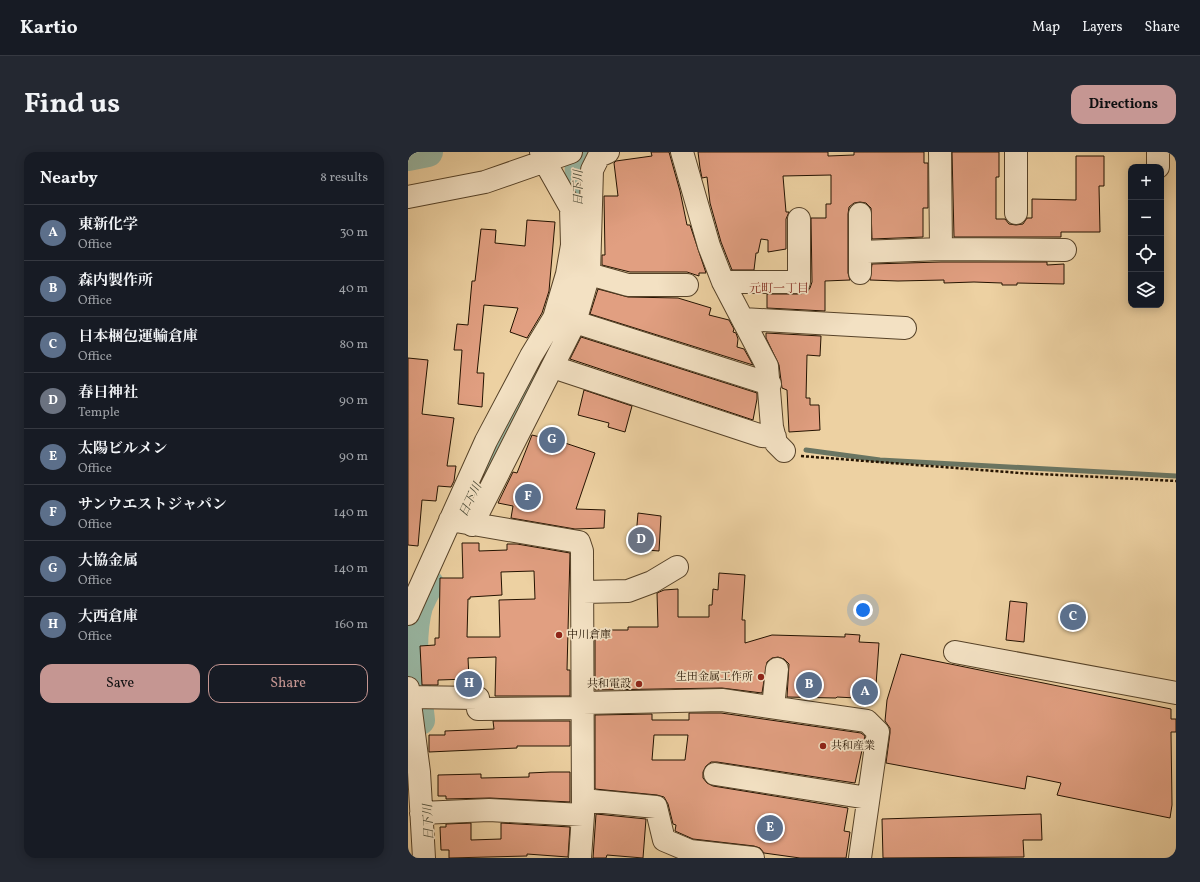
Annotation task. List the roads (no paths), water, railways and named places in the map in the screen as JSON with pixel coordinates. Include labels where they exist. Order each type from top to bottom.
[{"type":"street","points":[[408,197],[485,182],[543,157],[571,152]]},
{"type":"street","points":[[408,614],[552,367],[575,322],[589,274],[592,170],[599,156],[608,152]]},
{"type":"street","points":[[552,367],[762,436],[779,444],[772,427],[770,384],[767,366],[744,319],[723,282],[709,246],[682,152]]},
{"type":"street","points":[[940,152],[941,249]]},
{"type":"street","points":[[1016,152],[1016,213]]},
{"type":"street","points":[[1158,152],[1158,164]]},
{"type":"street","points":[[461,522],[486,440],[531,356],[554,318],[567,274],[572,245],[572,208],[543,157]]},
{"type":"street","points":[[860,214],[860,273]]},
{"type":"street","points":[[723,282],[799,282],[799,219]]},
{"type":"street","points":[[860,252],[941,249],[1065,250]]},
{"type":"street","points":[[589,274],[628,285],[687,285]]},
{"type":"street","points":[[744,319],[905,328]]},
{"type":"street","points":[[575,322],[770,384]]},
{"type":"street","points":[[461,522],[579,542],[582,551],[583,592],[583,808],[580,858]]},
{"type":"street","points":[[583,592],[628,591],[652,582],[677,567]]},
{"type":"street","points":[[955,652],[1176,693]]},
{"type":"street","points":[[773,707],[777,669]]},
{"type":"street","points":[[424,858],[413,695],[478,698],[478,709],[722,700],[867,721],[878,732],[860,858]]},
{"type":"street","points":[[715,774],[868,798]]},
{"type":"street","points":[[421,807],[489,810],[656,807],[664,840],[690,851],[753,858]]},
{"type":"waterway","points":[[408,156],[428,152]]},
{"type":"waterway","name":"日下川","points":[[579,152],[581,204],[579,238]]},
{"type":"waterway","name":"日下川","points":[[472,496],[541,359]]},
{"type":"waterway","points":[[806,450],[880,460],[1176,476]]},
{"type":"waterway","name":"日下川","points":[[420,720],[413,649],[415,620],[418,606],[429,584]]},
{"type":"place","name":"大協金属","points":[[552,440]]},
{"type":"place","name":"サンウエストジャパン","points":[[528,497]]},
{"type":"place","name":"春日神社","points":[[641,540]]},
{"type":"place","name":"日本梱包運輸倉庫","points":[[1073,617]]},
{"type":"place","name":"中川倉庫","points":[[559,635]]},
{"type":"place","name":"生田金属工作所","points":[[761,677]]},
{"type":"place","name":"大西倉庫","points":[[469,684]]},
{"type":"place","name":"共和電設","points":[[639,684]]},
{"type":"place","name":"森内製作所","points":[[809,685]]},
{"type":"place","name":"東新化学","points":[[865,692]]},
{"type":"place","name":"共和産業","points":[[823,746]]},
{"type":"place","name":"太陽ビルメン","points":[[770,828]]},
{"type":"district","name":"元町一丁目","points":[[779,289]]}]
